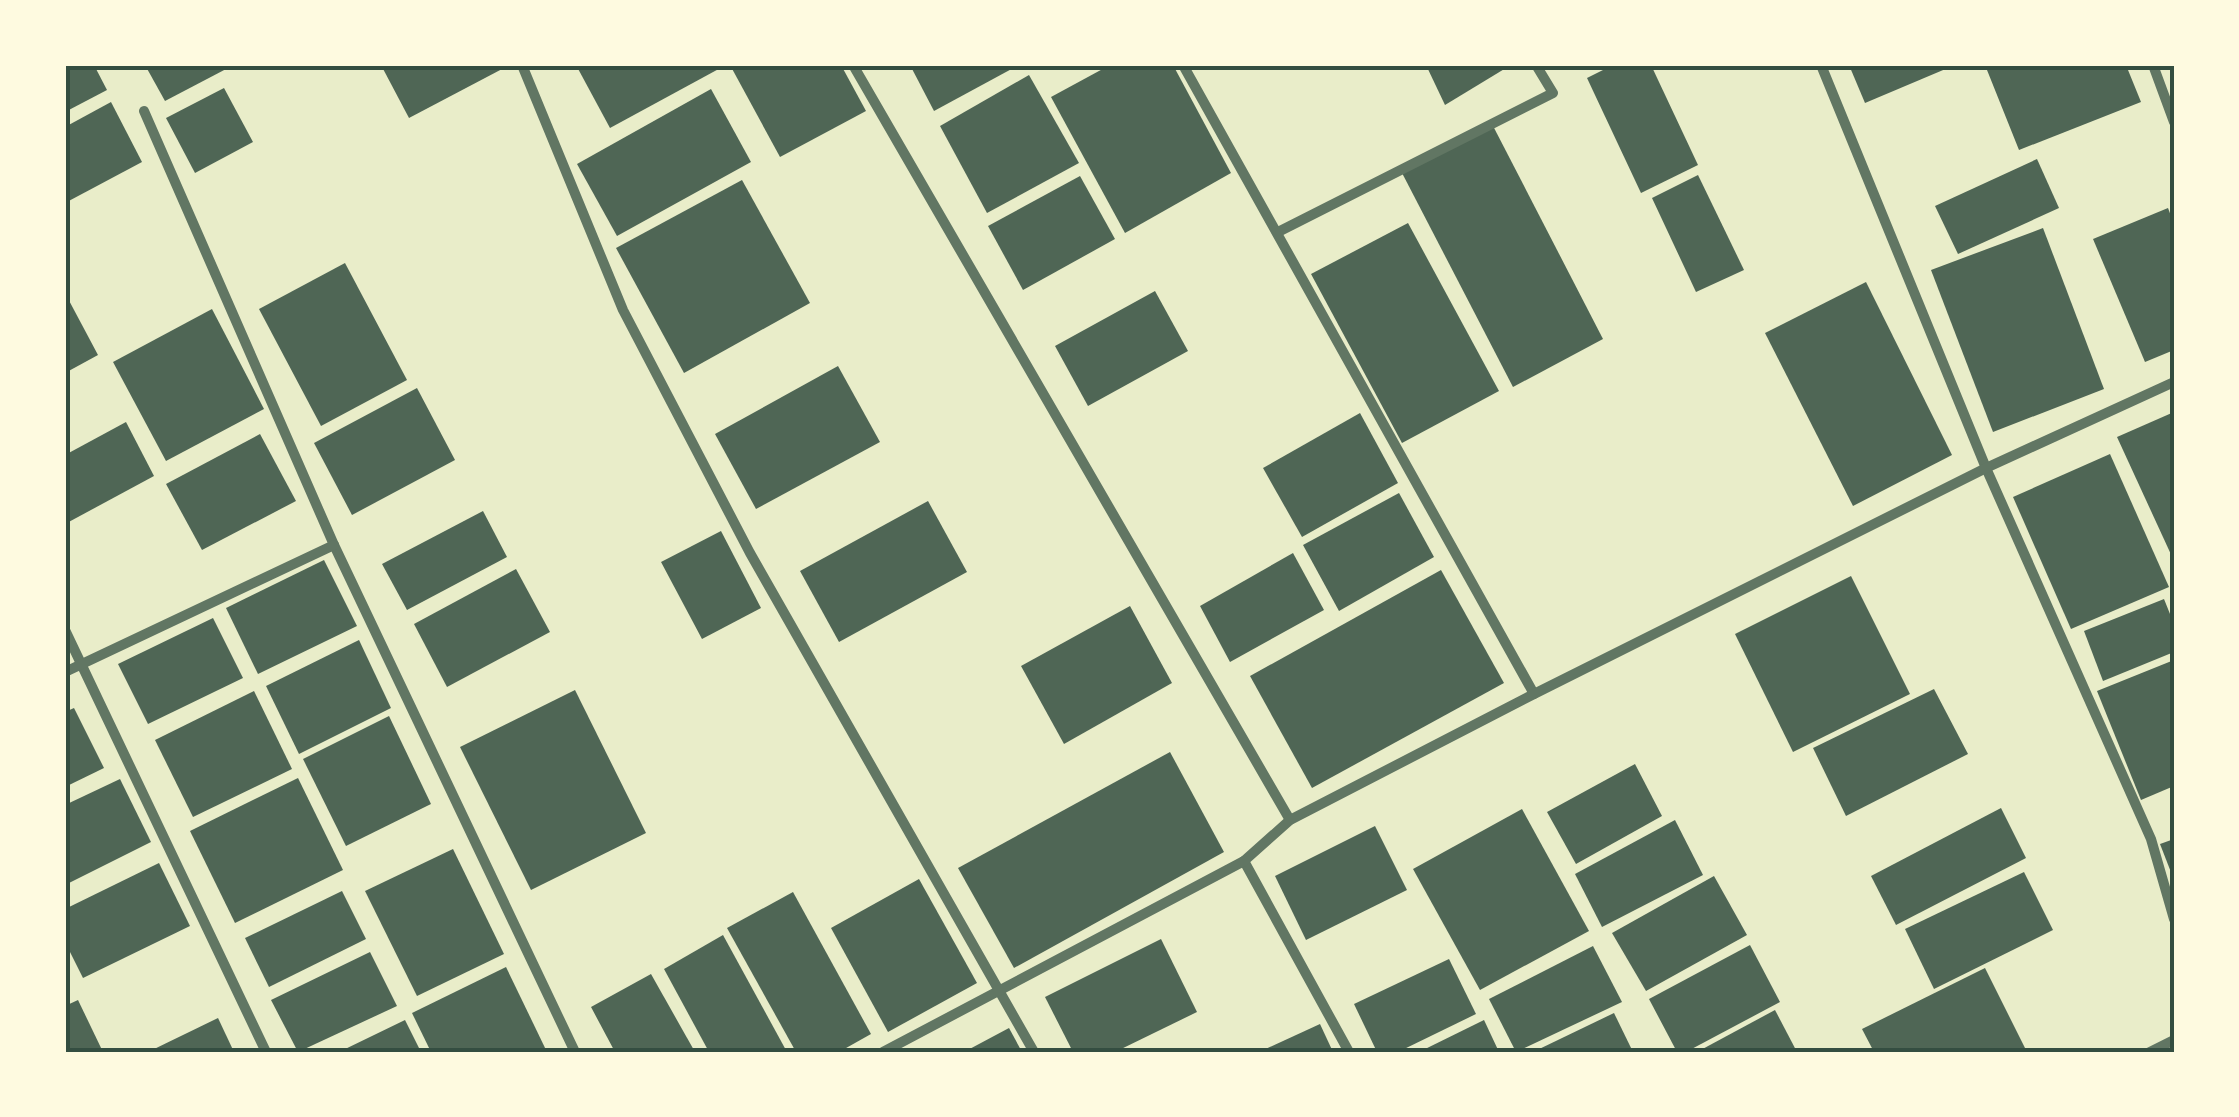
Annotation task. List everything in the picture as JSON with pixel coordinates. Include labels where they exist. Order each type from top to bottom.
[{"type":"street","points":[[522,65],[624,310],[750,554],[1034,1052]]},
{"type":"street","points":[[853,65],[1290,820]]},
{"type":"street","points":[[1183,65],[1280,231],[1534,694]]},
{"type":"street","points":[[1280,231],[1553,93],[1536,65]]},
{"type":"street","points":[[1822,65],[1986,468],[2151,838],[2174,919]]},
{"type":"street","points":[[2152,65],[2174,122]]},
{"type":"street","points":[[144,111],[334,545],[576,1052]]},
{"type":"street","points":[[883,1052],[1244,861],[1290,820],[1986,468],[2174,382]]},
{"type":"street","points":[[65,672],[334,545]]},
{"type":"street","points":[[65,630],[266,1052]]},
{"type":"street","points":[[1244,861],[1349,1052]]},
{"type":"street","points":[[2150,1052],[2174,1040]]},
{"type":"building","points":[[65,65],[94,65],[107,90],[65,112]]},
{"type":"building","points":[[145,65],[226,65],[228,68],[165,101]]},
{"type":"building","points":[[381,65],[502,65],[504,68],[409,118]]},
{"type":"building","points":[[576,65],[726,65],[610,128]]},
{"type":"building","points":[[730,65],[841,65],[866,111],[780,157]]},
{"type":"building","points":[[910,65],[1019,65],[934,111]]},
{"type":"building","points":[[1110,65],[1173,65],[1231,173],[1125,233],[1051,97]]},
{"type":"building","points":[[1426,65],[1504,65],[1506,68],[1445,105]]},
{"type":"building","points":[[1613,65],[1651,65],[1698,165],[1641,193],[1587,78]]},
{"type":"building","points":[[1849,65],[1955,65],[1865,103]]},
{"type":"building","points":[[1985,65],[2126,65],[2141,102],[2019,150]]},
{"type":"building","points":[[1029,75],[1079,163],[987,213],[940,126]]},
{"type":"building","points":[[224,88],[253,142],[195,173],[166,118]]},
{"type":"building","points":[[711,89],[751,162],[617,236],[577,164]]},
{"type":"building","points":[[111,102],[142,162],[65,203],[65,127]]},
{"type":"building","points":[[1492,124],[1603,339],[1513,387],[1401,171]]},
{"type":"building","points":[[2037,159],[2059,208],[1958,254],[1935,206]]},
{"type":"building","points":[[1698,175],[1744,270],[1696,292],[1652,198]]},
{"type":"building","points":[[1080,176],[1115,239],[1023,290],[988,226]]},
{"type":"building","points":[[742,180],[810,303],[684,373],[616,248]]},
{"type":"building","points":[[2168,208],[2174,224],[2174,350],[2145,362],[2093,239]]},
{"type":"building","points":[[1408,223],[1499,391],[1402,443],[1311,274]]},
{"type":"building","points":[[2043,228],[2104,389],[1993,432],[1931,270]]},
{"type":"building","points":[[345,263],[407,380],[321,426],[259,309]]},
{"type":"building","points":[[1866,282],[1952,455],[1853,506],[1765,333]]},
{"type":"building","points":[[1155,291],[1188,351],[1088,406],[1055,346]]},
{"type":"building","points":[[65,293],[98,355],[65,373]]},
{"type":"building","points":[[212,309],[264,409],[166,461],[113,362]]},
{"type":"building","points":[[838,366],[880,442],[756,509],[715,434]]},
{"type":"building","points":[[417,388],[455,460],[352,515],[314,443]]},
{"type":"building","points":[[2174,412],[2174,561],[2117,437]]},
{"type":"building","points":[[1360,413],[1398,483],[1302,537],[1263,468]]},
{"type":"building","points":[[126,422],[154,476],[65,524],[65,455]]},
{"type":"building","points":[[260,434],[296,501],[202,550],[166,484]]},
{"type":"building","points":[[2110,454],[2169,587],[2071,629],[2013,497]]},
{"type":"building","points":[[1399,493],[1434,557],[1339,611],[1303,545]]},
{"type":"building","points":[[928,501],[967,572],[839,642],[800,571]]},
{"type":"building","points":[[483,511],[507,557],[407,610],[382,564]]},
{"type":"building","points":[[721,531],[761,608],[702,639],[661,562]]},
{"type":"building","points":[[1293,553],[1324,610],[1230,662],[1200,606]]},
{"type":"building","points":[[324,560],[357,626],[258,674],[226,608]]},
{"type":"building","points":[[516,569],[550,632],[447,687],[414,624]]},
{"type":"building","points":[[1441,570],[1504,683],[1312,788],[1250,676]]},
{"type":"building","points":[[1851,576],[1910,694],[1793,752],[1735,634]]},
{"type":"building","points":[[2164,599],[2174,624],[2174,652],[2103,681],[2084,631]]},
{"type":"building","points":[[1130,606],[1172,683],[1064,744],[1021,666]]},
{"type":"building","points":[[213,618],[243,678],[148,724],[118,664]]},
{"type":"building","points":[[359,640],[391,708],[299,754],[266,686]]},
{"type":"building","points":[[2174,660],[2174,786],[2141,800],[2097,691]]},
{"type":"building","points":[[1934,689],[1968,754],[1846,816],[1813,748]]},
{"type":"building","points":[[575,690],[646,833],[531,890],[460,747]]},
{"type":"building","points":[[254,691],[292,769],[193,817],[155,740]]},
{"type":"building","points":[[74,708],[104,768],[65,787],[65,712]]},
{"type":"building","points":[[389,716],[431,804],[346,846],[303,759]]},
{"type":"building","points":[[1170,752],[1224,852],[1014,968],[958,868]]},
{"type":"building","points":[[1635,764],[1662,816],[1576,864],[1547,812]]},
{"type":"building","points":[[298,778],[343,870],[235,923],[190,831]]},
{"type":"building","points":[[120,779],[151,842],[65,885],[65,805]]},
{"type":"building","points":[[2001,808],[2026,858],[1896,925],[1871,876]]},
{"type":"building","points":[[1522,809],[1589,931],[1480,990],[1413,869]]},
{"type":"building","points":[[1675,820],[1703,875],[1602,927],[1575,874]]},
{"type":"building","points":[[1375,826],[1407,890],[1306,940],[1275,876]]},
{"type":"building","points":[[2174,839],[2174,880],[2160,844]]},
{"type":"building","points":[[453,849],[504,954],[417,996],[365,891]]},
{"type":"building","points":[[159,863],[190,926],[83,978],[65,942],[65,909]]},
{"type":"building","points":[[2024,872],[2053,930],[1934,989],[1905,929]]},
{"type":"building","points":[[1714,876],[1747,935],[1646,991],[1612,933]]},
{"type":"building","points":[[919,879],[977,983],[888,1032],[831,928]]},
{"type":"building","points":[[342,891],[366,939],[269,987],[245,938]]},
{"type":"building","points":[[793,892],[871,1034],[839,1052],[796,1052],[727,928]]},
{"type":"building","points":[[723,935],[787,1052],[709,1052],[664,969]]},
{"type":"building","points":[[1161,939],[1197,1012],[1115,1052],[1073,1052],[1045,997]]},
{"type":"building","points":[[1750,945],[1780,1002],[1686,1052],[1677,1052],[1649,999]]},
{"type":"building","points":[[1593,946],[1622,1002],[1516,1052],[1489,999]]},
{"type":"building","points":[[370,952],[397,1006],[298,1052],[271,1000]]},
{"type":"building","points":[[1449,959],[1476,1014],[1398,1052],[1377,1052],[1354,1004]]},
{"type":"building","points":[[506,967],[547,1052],[431,1052],[412,1013]]},
{"type":"building","points":[[1985,968],[2027,1052],[1874,1052],[1862,1029]]},
{"type":"building","points":[[651,974],[695,1052],[615,1052],[591,1007]]},
{"type":"building","points":[[78,1000],[103,1052],[65,1052],[65,1006]]},
{"type":"building","points":[[1775,1010],[1797,1052],[1697,1052]]},
{"type":"building","points":[[1614,1013],[1633,1052],[1533,1052]]},
{"type":"building","points":[[218,1018],[234,1052],[148,1052]]},
{"type":"building","points":[[405,1020],[421,1052],[339,1052]]},
{"type":"building","points":[[1484,1020],[1499,1052],[1419,1052]]},
{"type":"building","points":[[1320,1024],[1333,1052],[1259,1052]]},
{"type":"building","points":[[1009,1028],[1022,1052],[964,1052]]}]
